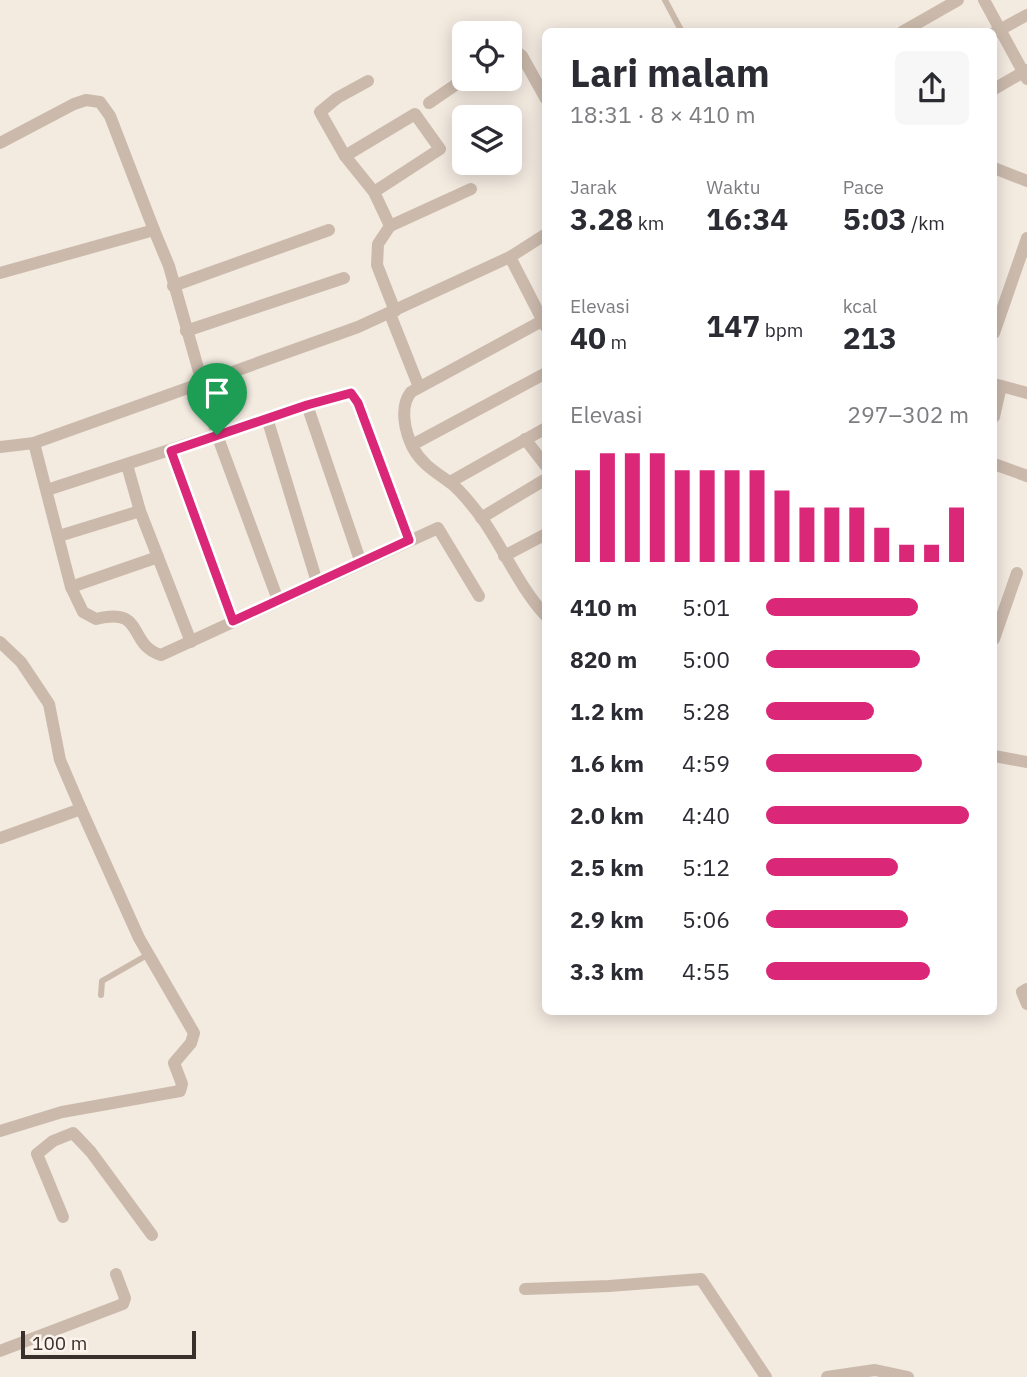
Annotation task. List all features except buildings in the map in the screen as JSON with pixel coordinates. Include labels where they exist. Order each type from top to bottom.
[{"type":"street","points":[[909,28],[958,0]]},
{"type":"street","points":[[984,0],[996,28]]},
{"type":"street","points":[[997,88],[1026,74],[997,31],[1027,15]]},
{"type":"street","points":[[522,57],[542,92]]},
{"type":"street","points":[[368,81],[337,98],[320,112],[345,156],[374,192],[390,226]]},
{"type":"street","points":[[429,103],[452,87]]},
{"type":"street","points":[[0,143],[86,100],[100,102],[110,116],[169,266],[217,435],[278,600]]},
{"type":"street","points":[[345,156],[415,114],[439,150],[374,192]]},
{"type":"street","points":[[997,174],[1027,181]]},
{"type":"street","points":[[419,387],[390,314],[377,265],[378,244],[390,226],[471,189]]},
{"type":"street","points":[[0,273],[154,230]]},
{"type":"street","points":[[173,286],[329,230]]},
{"type":"street","points":[[0,447],[34,443],[358,327],[510,257],[542,237]]},
{"type":"street","points":[[997,324],[1027,238]]},
{"type":"street","points":[[510,257],[542,320]]},
{"type":"street","points":[[186,331],[344,278]]},
{"type":"street","points":[[542,325],[419,387],[411,392],[405,401],[406,428],[412,445],[430,470],[450,482],[481,518],[503,556],[542,610]]},
{"type":"street","points":[[412,445],[542,375]]},
{"type":"street","points":[[997,385],[1027,392]]},
{"type":"street","points":[[47,490],[351,393],[356,399],[409,540]]},
{"type":"street","points":[[307,405],[360,563]]},
{"type":"street","points":[[267,418],[317,582]]},
{"type":"street","points":[[450,482],[542,430]]},
{"type":"street","points":[[524,439],[542,461]]},
{"type":"street","points":[[34,443],[71,587],[83,612],[96,619],[114,614],[127,618],[151,653],[161,655],[191,642],[430,530],[440,529],[479,596]]},
{"type":"street","points":[[171,451],[233,621]]},
{"type":"street","points":[[127,465],[140,512],[191,642]]},
{"type":"street","points":[[997,468],[1027,477]]},
{"type":"street","points":[[481,518],[542,482]]},
{"type":"street","points":[[59,536],[140,512]]},
{"type":"street","points":[[503,556],[542,536]]},
{"type":"street","points":[[71,587],[158,556]]},
{"type":"street","points":[[997,630],[1017,573]]},
{"type":"street","points":[[0,1131],[51,1114],[176,1092],[182,1088],[174,1063],[191,1043],[194,1033],[129,918],[60,760],[49,704],[21,662],[2,647]]},
{"type":"street","points":[[997,757],[1027,762]]},
{"type":"street","points":[[0,838],[81,809]]},
{"type":"street","points":[[1027,989],[1022,992],[1027,1004]]},
{"type":"street","points":[[51,1114],[60,1138]]},
{"type":"street","points":[[63,1217],[37,1154],[43,1147],[73,1133],[78,1136],[152,1235]]},
{"type":"street","points":[[0,1351],[123,1304],[125,1298],[116,1274]]},
{"type":"street","points":[[526,1289],[701,1279],[766,1377]]},
{"type":"street","points":[[827,1377],[875,1370],[908,1377]]},
{"type":"lane","points":[[665,0],[680,28]]},
{"type":"lane","points":[[101,995],[100,986],[104,979],[149,954]]},
{"type":"route","points":[[351,393],[358,403],[409,540],[233,621],[171,451],[217,435],[351,393]]}]
